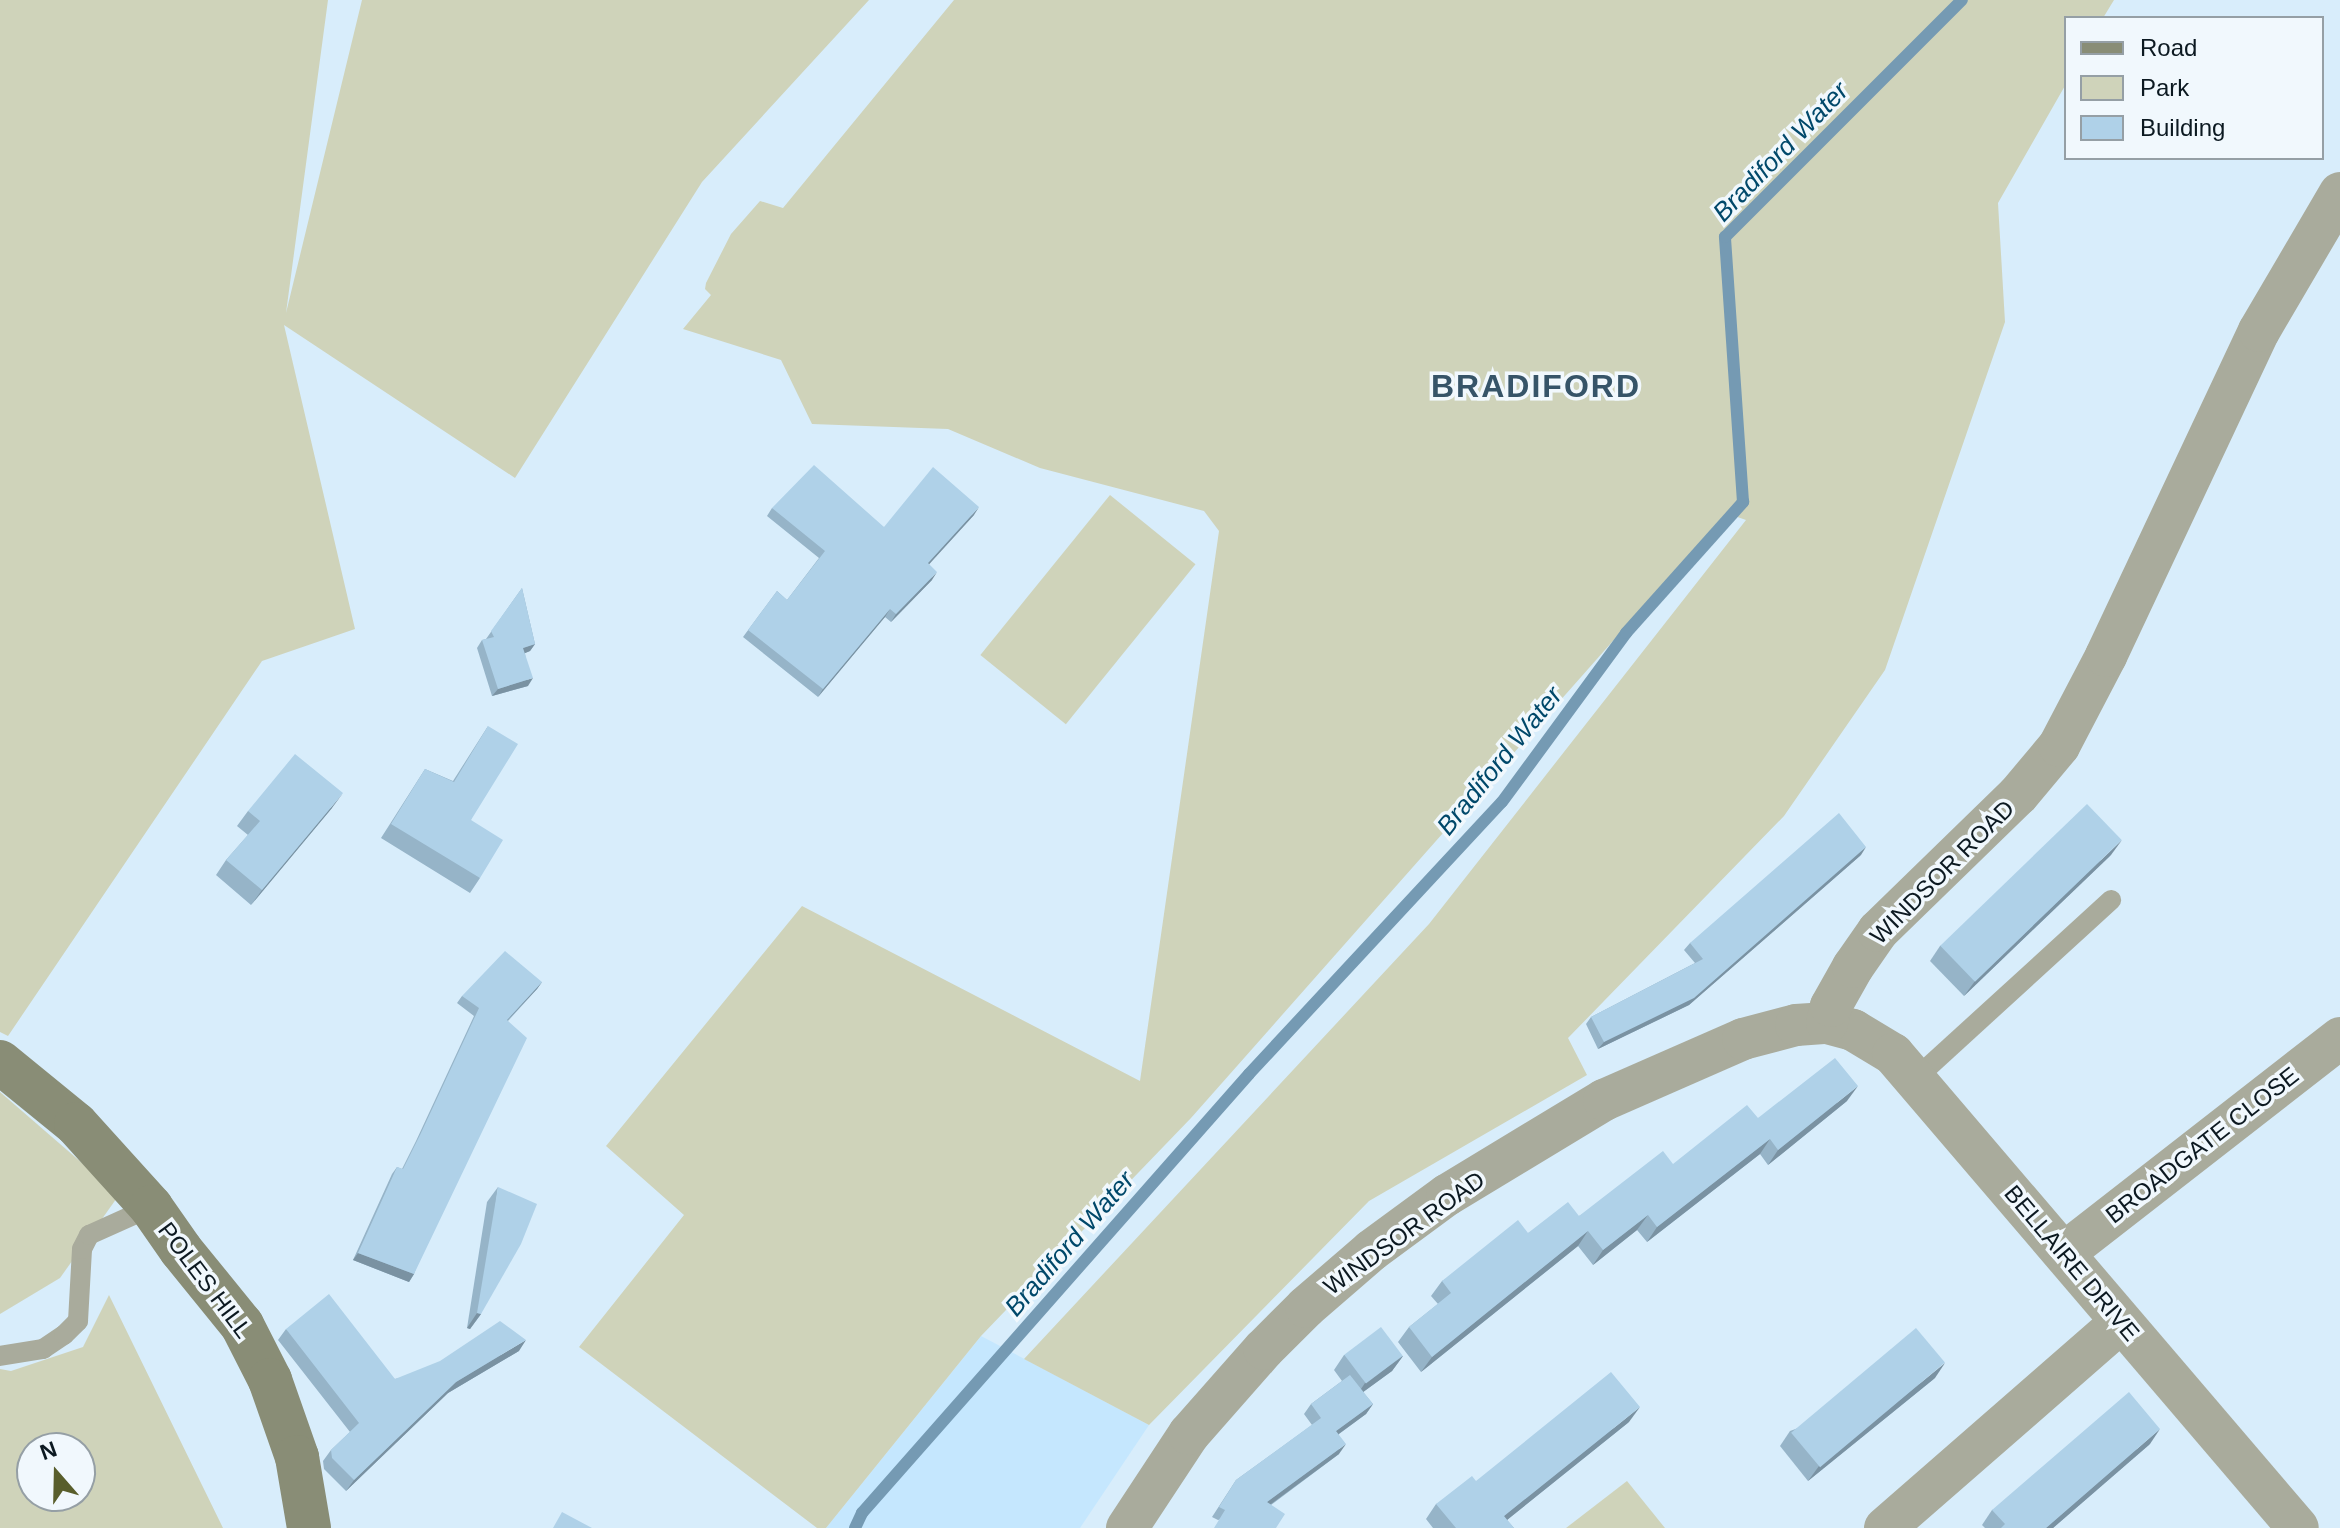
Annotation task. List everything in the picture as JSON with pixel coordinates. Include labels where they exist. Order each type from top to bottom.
[{"type":"street","name":"WINDSOR ROAD","points":[[1127,1528],[1189,1434],[1264,1349],[1372,1250],[1447,1195],[1604,1100],[1743,1039],[1796,1025],[1827,1023],[1831,1006],[1878,931],[2018,795],[2059,746],[2106,656],[2259,331],[2340,193]]},
{"type":"street","name":"BELLAIRE DRIVE","points":[[1827,1023],[1853,1030],[1881,1045],[1914,1080],[2298,1528]]},
{"type":"street","name":"BROADGATE CLOSE","points":[[2064,1253],[2340,1038]]},
{"type":"street","name":"POLES HILL","points":[[0,1062],[76,1124],[151,1207],[181,1250],[242,1325],[270,1380],[297,1457],[309,1528]]},
{"type":"street","points":[[1885,1528],[2121,1322]]},
{"type":"lane","points":[[1914,1080],[2111,900]]},
{"type":"lane","points":[[0,1356],[43,1349],[64,1335],[78,1321],[82,1249],[89,1235],[151,1207]]},
{"type":"shaded area","points":[[981,1336],[1149,1425],[1080,1528],[826,1528]]},
{"type":"green space","points":[[0,0],[328,0],[286,313],[362,0],[869,0],[702,182],[515,478],[284,325],[355,629],[262,661],[8,1036],[0,1032]]},
{"type":"green space","points":[[954,0],[2114,0],[2104,16],[2064,16],[2064,88],[1998,203],[2005,322],[1885,670],[1784,816],[1568,1038],[1587,1075],[1369,1201],[1149,1425],[1024,1359],[1429,924],[1746,520],[1726,513],[1191,1118],[981,1336],[826,1528],[817,1528],[579,1347],[684,1215],[606,1146],[802,906],[1140,1081],[1219,531],[1204,511],[1040,468],[948,429],[812,424],[781,360],[683,329],[711,295],[705,289],[706,283],[731,234],[760,201],[783,208]]},
{"type":"green space","points":[[1110,495],[1195,564],[1066,724],[980,655]]},
{"type":"green space","points":[[0,1092],[119,1195],[60,1278],[0,1314]]},
{"type":"green space","points":[[109,1295],[223,1528],[0,1528],[0,1369],[11,1371],[83,1347]]},
{"type":"green space","points":[[1627,1481],[1665,1528],[1566,1528]]},
{"type":"building","points":[[814,465],[884,527],[933,467],[979,507],[928,563],[937,572],[896,614],[890,609],[823,689],[748,630],[777,591],[787,600],[825,551],[772,508]]},
{"type":"building","points":[[522,588],[535,644],[523,648],[533,678],[498,689],[482,640],[494,637],[491,631]]},
{"type":"building","points":[[488,726],[518,744],[471,820],[503,840],[480,878],[391,824],[425,769],[454,782]]},
{"type":"building","points":[[295,754],[343,793],[262,890],[226,860],[260,821],[248,811]]},
{"type":"building","points":[[2087,804],[2122,840],[1975,982],[1940,946]]},
{"type":"building","points":[[1839,813],[1866,847],[1694,998],[1604,1042],[1591,1017],[1703,959],[1690,943]]},
{"type":"building","points":[[505,951],[542,982],[507,1020],[527,1038],[414,1274],[358,1253],[397,1167],[403,1169],[421,1133],[479,1008],[462,996]]},
{"type":"building","points":[[1835,1058],[1858,1086],[1778,1150],[1770,1139],[1657,1227],[1648,1215],[1603,1250],[1588,1231],[1432,1357],[1409,1327],[1451,1293],[1442,1281],[1518,1220],[1528,1233],[1568,1202],[1579,1216],[1663,1151],[1673,1164],[1747,1105],[1758,1118]]},
{"type":"building","points":[[498,1187],[537,1204],[521,1244],[481,1314],[477,1313]]},
{"type":"building","points":[[329,1294],[395,1379],[440,1361],[500,1321],[526,1340],[456,1382],[354,1480],[332,1458],[331,1450],[359,1423],[286,1329]]},
{"type":"building","points":[[1381,1327],[1403,1356],[1366,1383],[1344,1355]]},
{"type":"building","points":[[1916,1328],[1945,1362],[1820,1467],[1791,1433]]},
{"type":"building","points":[[1611,1372],[1640,1407],[1504,1516],[1514,1528],[1456,1528],[1436,1504],[1472,1476],[1476,1481]]},
{"type":"building","points":[[1350,1375],[1373,1404],[1336,1431],[1346,1444],[1267,1502],[1285,1514],[1276,1528],[1214,1528],[1225,1510],[1219,1507],[1236,1480],[1321,1418],[1311,1404]]},
{"type":"building","points":[[2129,1392],[2160,1429],[2046,1528],[2001,1528],[2005,1524],[1992,1510]]},
{"type":"building","points":[[562,1512],[592,1528],[553,1528]]},
{"type":"waterway","name":"Bradiford Water","points":[[855,1528],[862,1513],[1249,1074],[1502,802],[1626,633],[1743,502],[1725,237],[1962,0]]},
{"type":"district","name":"BRADIFORD","points":[[1536,386]]}]
